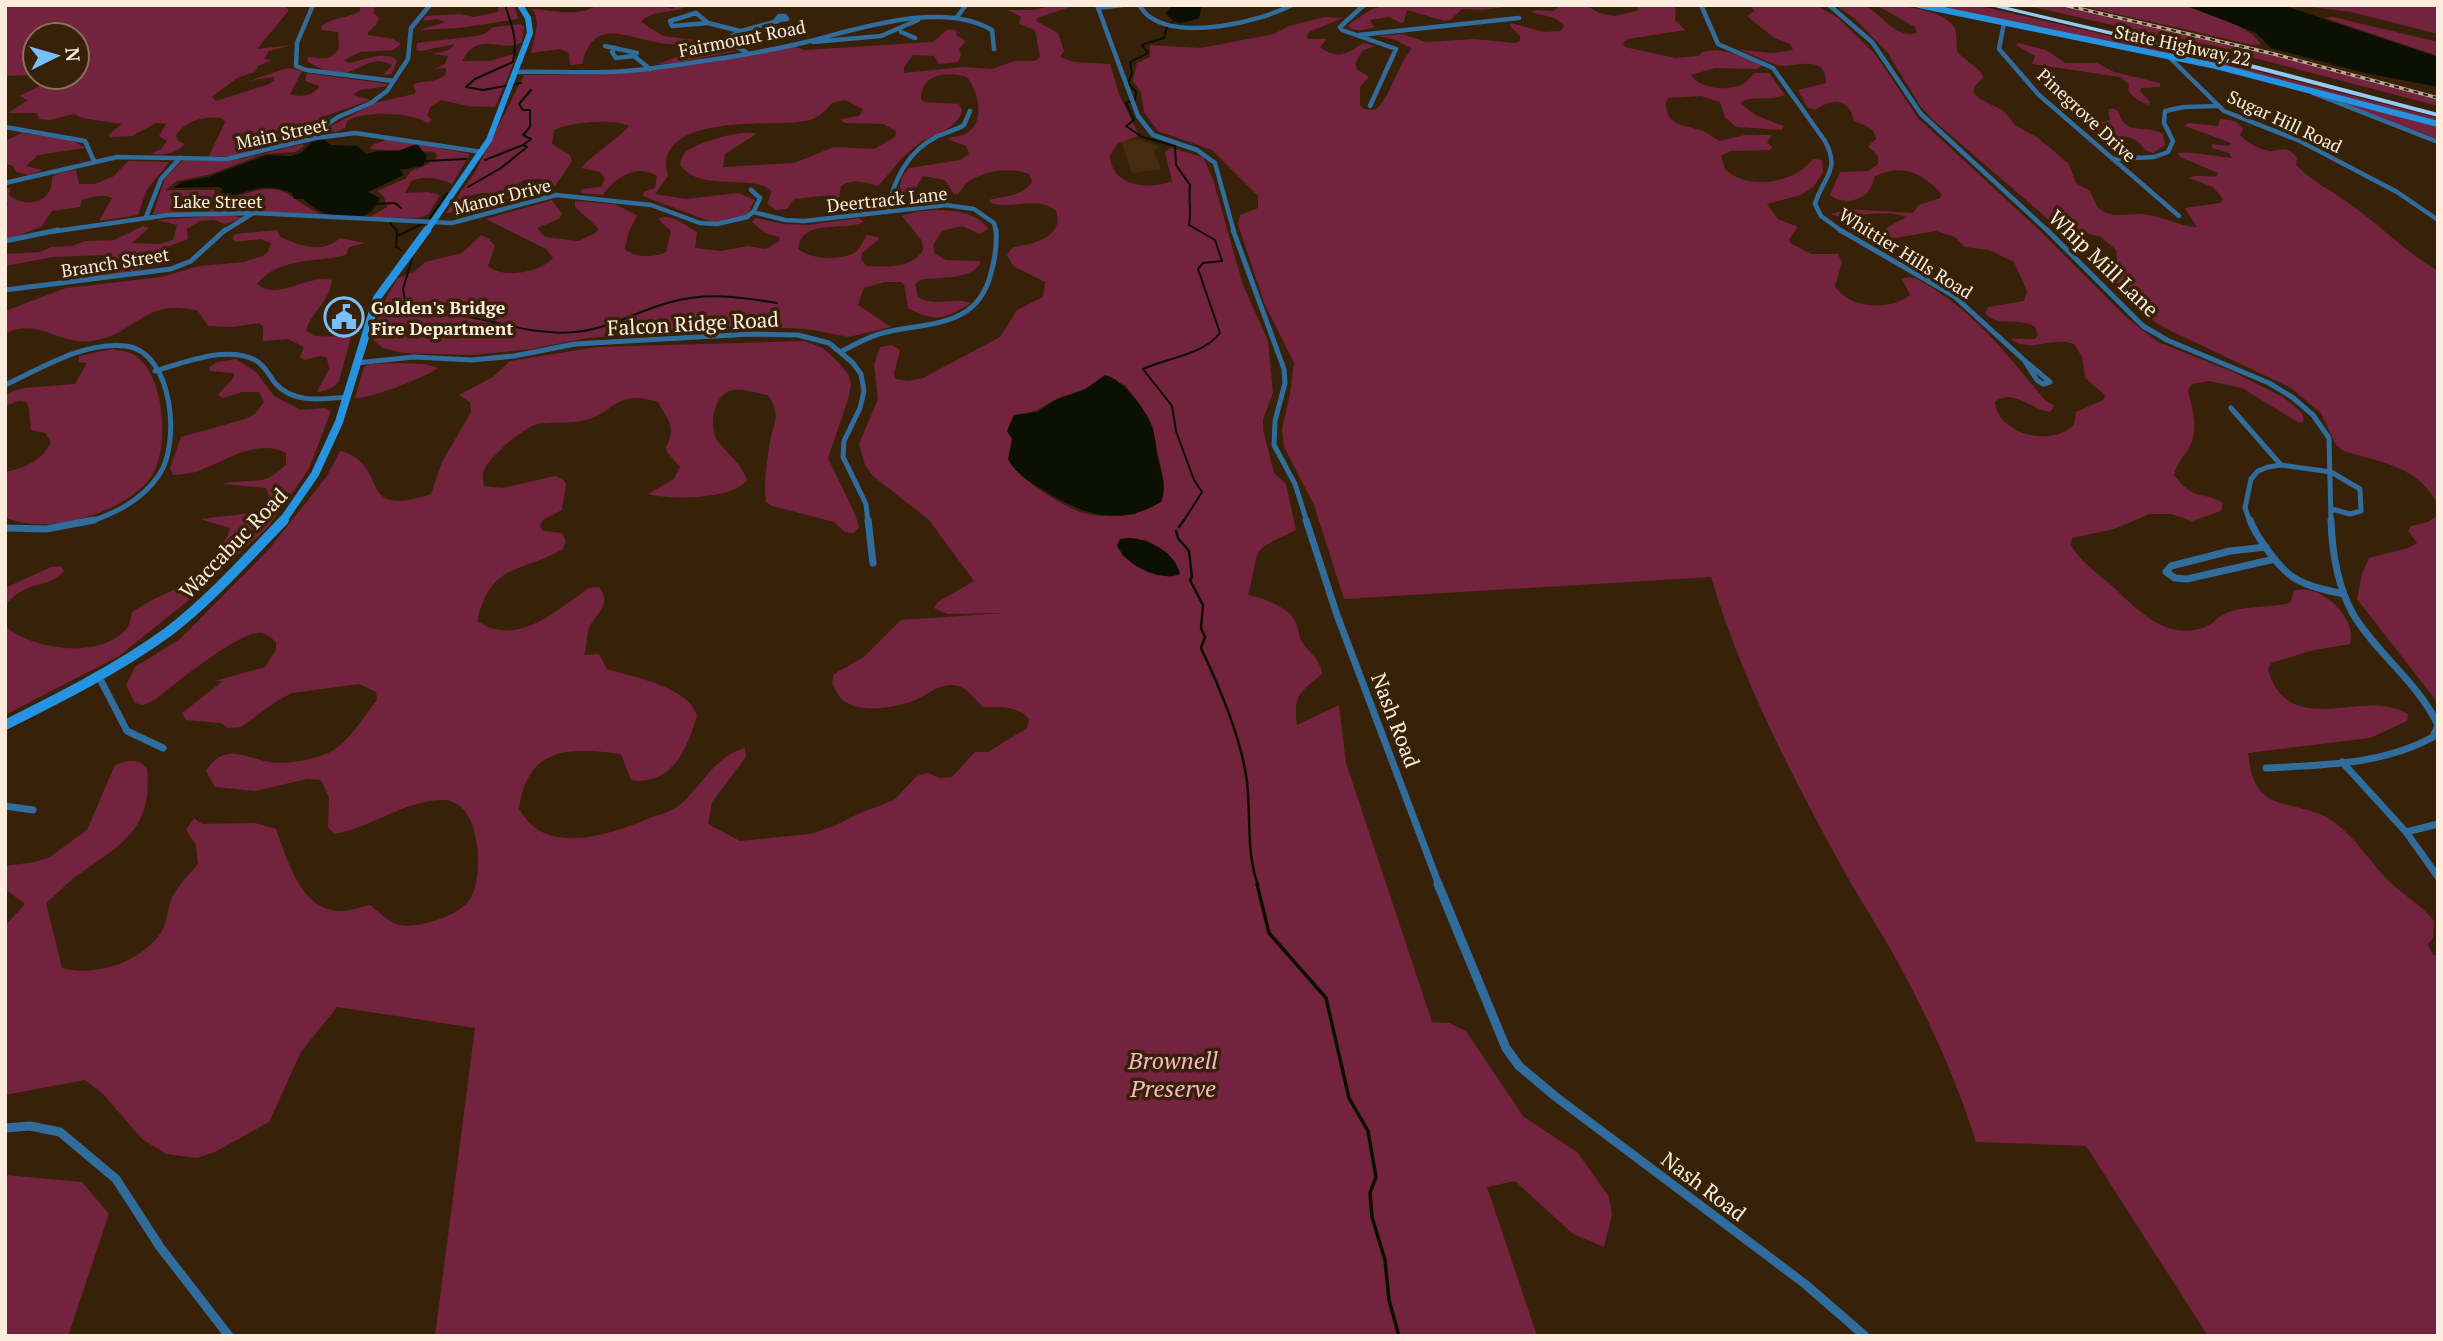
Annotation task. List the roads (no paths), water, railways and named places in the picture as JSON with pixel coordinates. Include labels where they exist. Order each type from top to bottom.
[{"type":"highway","points":[[1989,5],[2234,62],[2438,115]]},
{"type":"highway","points":[[2011,5],[2236,57],[2438,109]]},
{"type":"main road","name":"Waccabuc Road","points":[[5,725],[99,677],[179,623],[235,571],[291,512],[325,456],[347,397],[377,298],[482,152],[495,127],[530,33],[528,18],[520,5]]},
{"type":"main road","name":"State Highway 22","points":[[1919,5],[2166,55],[2300,86],[2438,124]]},
{"type":"street","points":[[313,5],[296,47],[296,66],[306,70],[394,81]]},
{"type":"street","points":[[315,138],[316,132],[324,124],[370,103],[394,81],[408,59],[411,28],[430,5]]},
{"type":"street","points":[[957,17],[966,5]]},
{"type":"street","points":[[1098,7],[1140,7],[1150,18],[1164,23],[1208,27],[1232,24],[1292,5]]},
{"type":"street","points":[[1364,5],[1340,27],[1344,32],[1359,34],[1519,18]]},
{"type":"street","name":"Whittier Hills Road","points":[[1701,5],[1717,43],[1773,68],[1827,144],[1833,159],[1831,172],[1815,204],[1821,216],[1838,229],[1954,296],[2050,382],[2039,382],[2024,360]]},
{"type":"street","name":"Whip Mill Lane","points":[[1829,5],[1872,42],[1920,114],[2027,211],[2143,326],[2163,339],[2262,380],[2307,408],[2321,423],[2329,438],[2335,569],[2343,594],[2367,633],[2425,698],[2438,725],[2433,737],[2407,751],[2342,762],[2266,768]]},
{"type":"street","name":"Nash Road","points":[[1098,7],[1138,116],[1153,135],[1197,150],[1215,163],[1219,172],[1239,250],[1284,369],[1285,383],[1275,421],[1275,450],[1295,484],[1337,615],[1456,931],[1506,1048],[1519,1066],[1556,1097],[1794,1276],[1865,1336]]},
{"type":"street","points":[[708,23],[696,13],[670,21],[672,26],[678,27],[708,23],[741,32]]},
{"type":"street","points":[[806,42],[870,39],[901,32],[922,17]]},
{"type":"street","name":"Fairmount Road","points":[[515,72],[650,69],[806,42],[841,31],[922,17],[957,17],[986,25],[992,30],[994,49]]},
{"type":"street","points":[[747,53],[729,42],[730,38],[778,21]]},
{"type":"street","name":"Pinegrove Drive","points":[[2004,23],[1998,46],[2039,95],[2179,216]]},
{"type":"street","points":[[901,32],[915,38]]},
{"type":"street","points":[[1359,34],[1396,49],[1370,106]]},
{"type":"street","points":[[605,46],[637,53],[634,56]]},
{"type":"street","points":[[615,48],[612,52],[615,58],[634,56],[650,69]]},
{"type":"street","name":"Sugar Hill Road","points":[[2166,55],[2218,106],[2240,120],[2300,141],[2364,174],[2438,220]]},
{"type":"street","points":[[2300,86],[2324,99],[2438,142]]},
{"type":"street","points":[[2115,159],[2154,157],[2168,152],[2173,141],[2164,123],[2165,111],[2184,107],[2218,106]]},
{"type":"street","points":[[887,212],[892,184],[900,169],[934,137],[964,125],[970,111]]},
{"type":"street","points":[[5,127],[85,141],[94,161]]},
{"type":"street","name":"Main Street","points":[[5,183],[94,161],[140,156],[233,158],[315,138],[362,133],[482,152]]},
{"type":"street","points":[[146,217],[161,179],[180,158]]},
{"type":"street","points":[[751,190],[760,198],[753,212]]},
{"type":"street","name":"Manor Drive","points":[[434,221],[440,224],[464,222],[528,201],[567,195],[651,205],[709,224],[737,220],[753,212]]},
{"type":"street","name":"Deertrack Lane","points":[[753,212],[785,220],[804,221],[946,205],[966,207],[988,217],[996,229],[993,269],[985,296],[975,308],[957,317],[877,335],[842,351]]},
{"type":"street","name":"Lake Street","points":[[5,241],[83,225],[146,217],[253,213],[352,220],[434,221]]},
{"type":"street","name":"Branch Street","points":[[5,290],[171,269],[191,261],[226,229],[253,213]]},
{"type":"street","name":"Falcon Ridge Road","points":[[356,363],[414,357],[471,360],[514,356],[575,344],[751,334],[815,338],[842,351]]},
{"type":"street","points":[[5,385],[71,355],[102,347],[127,346],[145,353],[167,393],[170,406],[166,462],[153,483],[123,506],[91,521],[53,529],[5,528]]},
{"type":"street","points":[[842,351],[861,374],[864,391],[860,408],[844,441],[843,457],[866,504],[873,563]]},
{"type":"street","points":[[155,371],[203,359],[237,355],[254,359],[261,364],[276,384],[293,397],[347,397]]},
{"type":"street","points":[[2231,408],[2281,465]]},
{"type":"street","points":[[2332,509],[2357,514],[2361,511],[2361,498],[2356,485],[2331,472],[2281,465],[2258,471],[2251,479],[2245,508],[2250,523],[2266,547],[2298,580],[2343,594]]},
{"type":"street","points":[[2266,547],[2230,551],[2171,566],[2166,572],[2176,580],[2190,580],[2259,560],[2275,559]]},
{"type":"street","points":[[99,677],[127,731],[163,748]]},
{"type":"street","points":[[2342,762],[2406,832],[2438,877]]},
{"type":"street","points":[[5,806],[33,810]]},
{"type":"street","points":[[2406,832],[2438,824]]},
{"type":"street","points":[[5,1128],[30,1126],[60,1132],[116,1179],[160,1247],[229,1336]]},
{"type":"waterway","points":[[505,5],[515,39],[513,62],[475,79],[466,87],[483,90],[521,83]]},
{"type":"waterway","points":[[1135,100],[1136,92],[1128,83],[1132,73],[1130,63],[1148,52],[1142,46],[1144,44],[1164,38],[1167,27],[1173,22]]},
{"type":"waterway","points":[[523,145],[531,139],[523,135],[530,127],[530,110],[523,110],[519,104],[531,90]]},
{"type":"waterway","points":[[1131,101],[1126,103],[1134,120],[1126,126],[1142,137],[1175,146],[1176,165],[1190,185],[1189,225],[1215,240],[1222,261],[1203,263],[1198,269],[1220,333],[1194,351],[1143,369],[1172,406],[1176,431],[1194,480],[1202,492],[1183,522]]},
{"type":"waterway","points":[[468,187],[501,168],[527,147],[523,145]]},
{"type":"waterway","points":[[485,160],[523,145]]},
{"type":"waterway","points":[[425,161],[466,159]]},
{"type":"waterway","points":[[430,218],[447,193]]},
{"type":"waterway","points":[[378,204],[395,203],[401,208]]},
{"type":"waterway","points":[[390,223],[397,231],[396,247],[401,250]]},
{"type":"waterway","points":[[397,236],[424,223]]},
{"type":"waterway","points":[[412,259],[403,289],[406,307],[545,332],[588,330],[659,305],[698,297],[737,297],[777,303]]},
{"type":"waterway","points":[[1179,527],[1184,520]]},
{"type":"waterway","points":[[1176,531],[1178,538],[1189,551],[1192,577],[1190,580],[1203,605],[1201,628],[1205,637],[1201,648],[1229,713],[1244,766],[1250,847],[1258,885]]},
{"type":"waterway","points":[[1257,884],[1269,933],[1326,998],[1349,1098],[1368,1131],[1376,1177],[1370,1193],[1372,1217],[1385,1260],[1389,1300],[1399,1336]]},
{"type":"railway","points":[[2064,5],[2274,54],[2438,98]]},
{"type":"place","name":"Golden's Bridge Fire Department","points":[[344,317]]},
{"type":"park label","name":"Brownell Preserve","points":[[1173,1074]]}]
